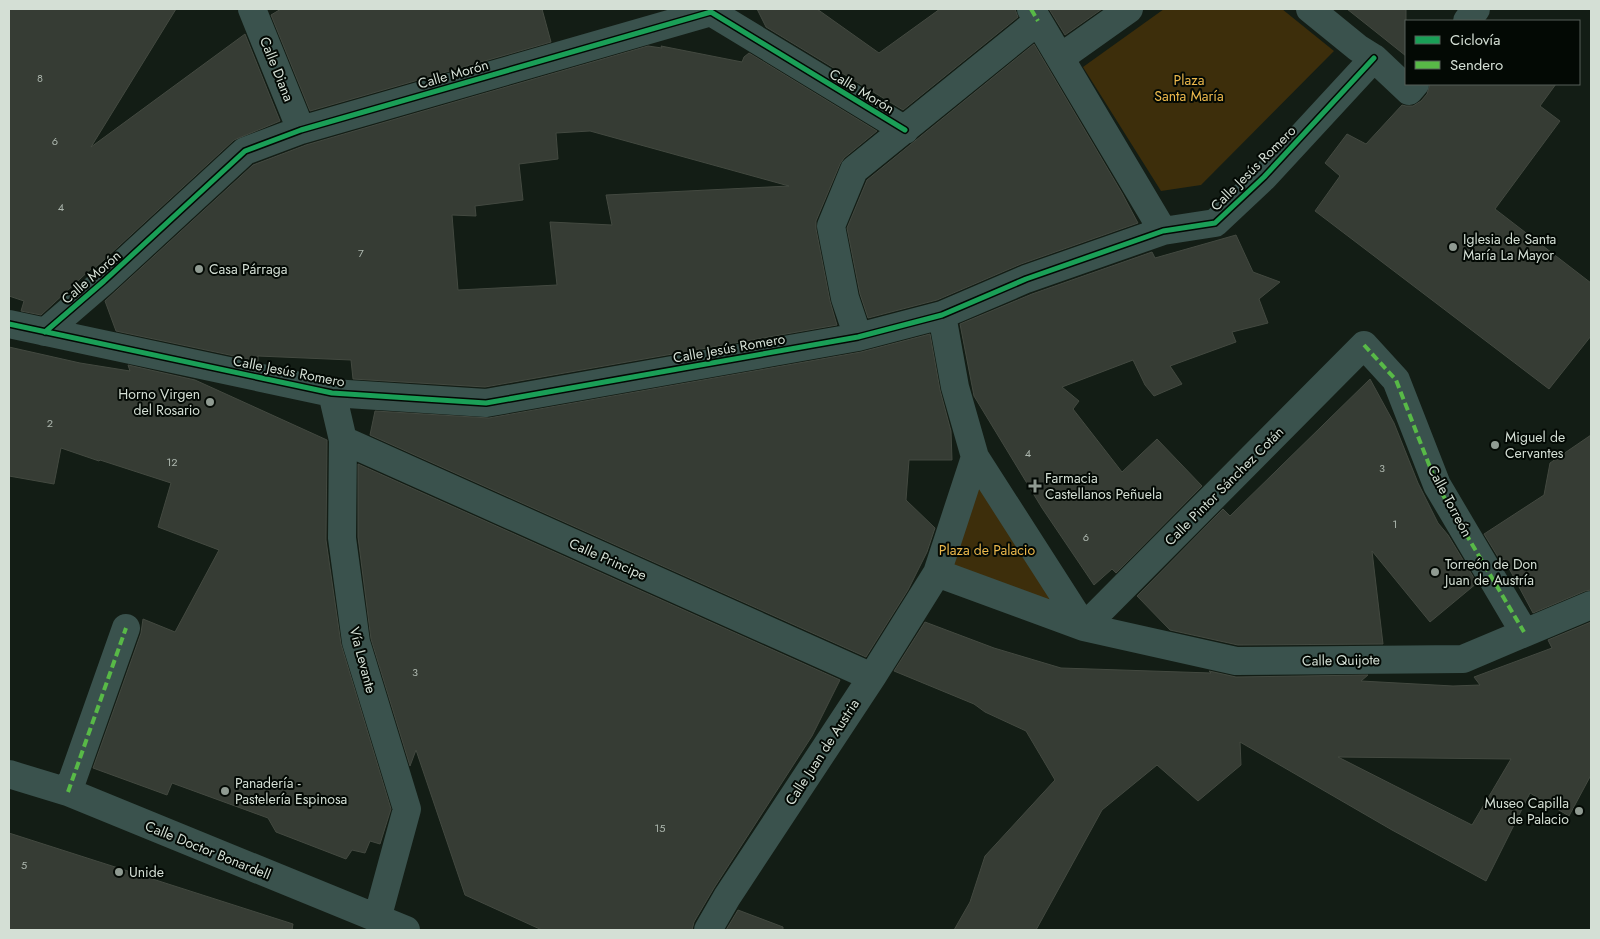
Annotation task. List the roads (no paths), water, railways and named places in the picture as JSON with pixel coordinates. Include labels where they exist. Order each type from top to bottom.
[{"type":"street","name":"Calle Diana","points":[[252,9],[301,130]]},
{"type":"street","points":[[1060,58],[1129,9]]},
{"type":"street","points":[[1310,9],[1358,48],[1405,82]]},
{"type":"street","points":[[1468,20],[1476,9]]},
{"type":"street","name":"Calle Morón","points":[[45,332],[104,282],[245,151],[301,130],[711,10],[905,130]]},
{"type":"street","points":[[858,337],[845,298],[831,226],[854,170],[905,130],[1035,15],[1163,231]]},
{"type":"street","name":"Calle Jesús Romero","points":[[9,324],[332,393],[486,402],[858,337],[942,315],[1026,279],[1163,231],[1214,223],[1264,177],[1374,58]]},
{"type":"street","points":[[942,315],[954,386],[975,458],[1084,628]]},
{"type":"street","name":"Calle Pintor Sánchez Cotán","points":[[1084,628],[1364,345]]},
{"type":"street","name":"Calle Torreón","points":[[1364,345],[1396,380],[1437,484],[1524,632]]},
{"type":"street","name":"Vía Levante","points":[[332,393],[343,440],[342,538],[356,642],[407,810],[377,919]]},
{"type":"street","name":"Calle Principe","points":[[343,440],[872,677]]},
{"type":"street","points":[[975,458],[937,573],[1084,628]]},
{"type":"street","name":"Calle Juan de Austria","points":[[708,930],[727,897],[872,677],[937,573]]},
{"type":"street","name":"Calle Quijote","points":[[1084,628],[1236,661],[1463,659],[1591,605]]},
{"type":"street","points":[[68,792],[126,628]]},
{"type":"street","name":"Calle Doctor Bonardell","points":[[9,774],[68,792],[406,930]]},
{"type":"place","name":"Iglesia de Santa María La Mayor","points":[[1453,247]]},
{"type":"place","name":"Casa Párraga","points":[[199,269]]},
{"type":"place","name":"Horno Virgen del Rosario","points":[[210,402]]},
{"type":"place","name":"Miguel de Cervantes","points":[[1495,445]]},
{"type":"place","name":"Farmacia Castellanos Peñuela","points":[[1035,486]]},
{"type":"place","name":"Torreón de Don Juan de Austría","points":[[1435,572]]},
{"type":"place","name":"Panadería - Pastelería Espinosa","points":[[225,791]]},
{"type":"place","name":"Museo Capilla de Palacio","points":[[1579,811]]},
{"type":"place","name":"Unide","points":[[119,872]]},
{"type":"park label","name":"Plaza Santa María","points":[[1189,88]]},
{"type":"park label","name":"Plaza de Palacio","points":[[987,550]]}]
